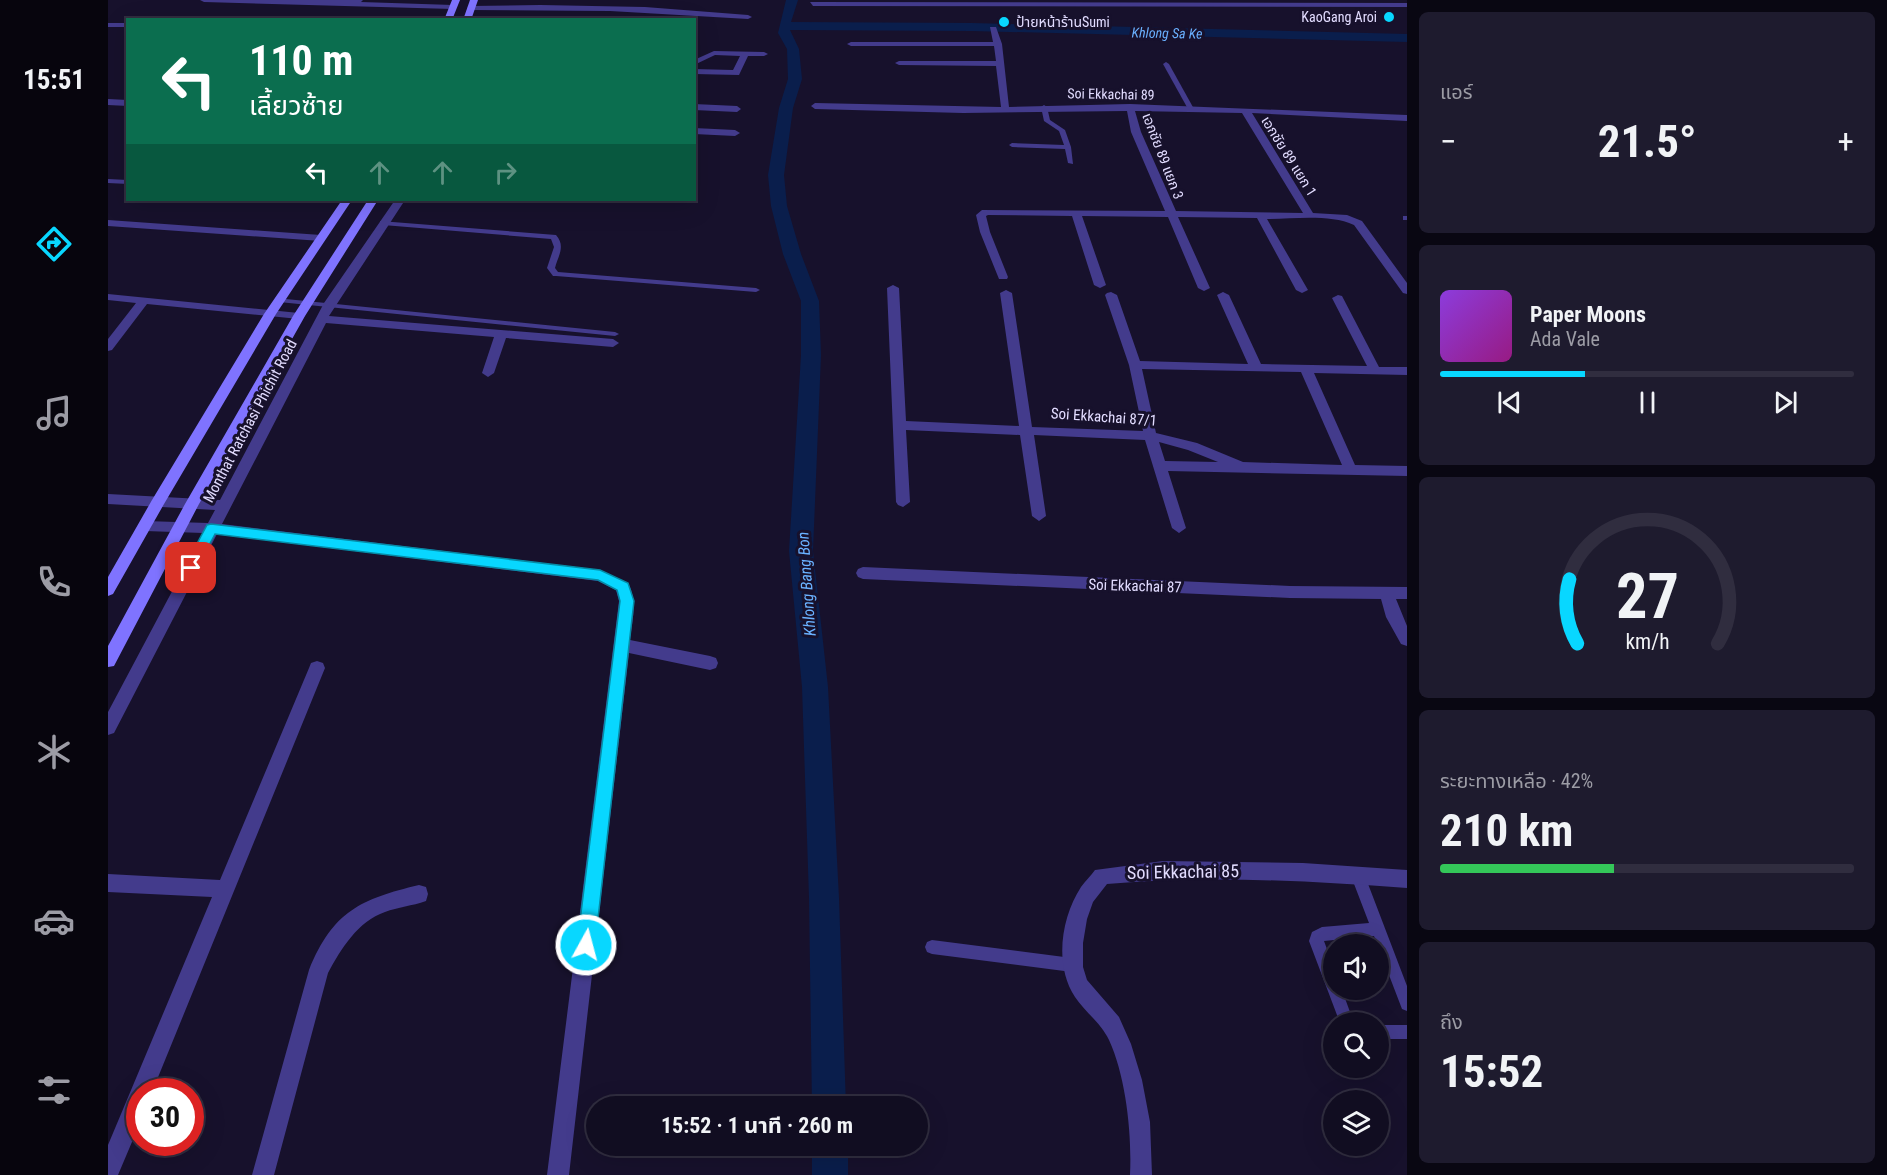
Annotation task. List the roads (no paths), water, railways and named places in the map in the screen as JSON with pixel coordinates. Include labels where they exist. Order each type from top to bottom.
[{"type":"street","points":[[204,0],[455,3],[449,18]]},
{"type":"street","points":[[473,4],[748,17]]},
{"type":"street","points":[[813,4],[1403,6]]},
{"type":"street","points":[[108,25],[126,25]]},
{"type":"street","points":[[993,29],[998,44],[1005,108]]},
{"type":"street","points":[[851,44],[998,44]]},
{"type":"street","points":[[696,62],[714,53],[764,54]]},
{"type":"street","points":[[696,71],[736,73],[745,53]]},
{"type":"street","points":[[899,63],[1000,64]]},
{"type":"street","points":[[108,102],[126,103]]},
{"type":"street","name":"Soi Ekkachai 89","points":[[815,106],[983,110],[1130,107],[1407,118]]},
{"type":"street","points":[[696,107],[737,109]]},
{"type":"street","name":"เอกชัย 89 แยก 3","points":[[1130,107],[1136,132],[1204,288]]},
{"type":"street","name":"เอกชัย 89 แยก 1","points":[[1245,110],[1310,216]]},
{"type":"street","points":[[696,131],[735,134]]},
{"type":"street","points":[[108,590],[270,314],[346,201]]},
{"type":"street","name":"Monthat Ratchasi Phichit Road","points":[[108,661],[192,504],[299,316],[372,201]]},
{"type":"street","name":"Monthat Ratchasi Phichit Road","points":[[108,728],[330,303],[399,201]]},
{"type":"street","points":[[1003,277],[985,232],[982,214],[1001,211],[1310,216],[1347,218],[1358,223],[1407,291]]},
{"type":"street","points":[[1076,213],[1100,285]]},
{"type":"street","points":[[1260,215],[1302,290]]},
{"type":"street","points":[[108,223],[321,238]]},
{"type":"street","points":[[893,288],[903,502]]},
{"type":"street","points":[[1006,294],[1039,516]]},
{"type":"street","points":[[1111,295],[1135,365],[1150,436],[1179,528]]},
{"type":"street","points":[[1223,295],[1256,367]]},
{"type":"street","points":[[108,297],[299,316]]},
{"type":"street","points":[[1338,298],[1374,369]]},
{"type":"street","points":[[108,347],[144,300]]},
{"type":"street","points":[[323,319],[501,334],[614,339]]},
{"type":"street","points":[[488,373],[501,334]]},
{"type":"street","points":[[1135,365],[1407,371]]},
{"type":"street","points":[[1306,369],[1350,468]]},
{"type":"street","name":"Soi Ekkachai 87/1","points":[[900,425],[1150,436],[1192,446],[1241,467],[1407,471]]},
{"type":"street","points":[[1160,466],[1241,467]]},
{"type":"street","points":[[108,499],[224,505]]},
{"type":"street","points":[[145,526],[211,528],[600,576],[623,586],[627,601],[558,1175]]},
{"type":"street","name":"Soi Ekkachai 87","points":[[863,573],[1116,585],[1407,593]]},
{"type":"street","points":[[1387,593],[1394,617],[1407,640]]},
{"type":"street","points":[[622,645],[710,663]]},
{"type":"street","points":[[147,1078],[317,668]]},
{"type":"street","name":"Soi Ekkachai 85","points":[[1141,1175],[1137,1117],[1124,1052],[1114,1029],[1080,987],[1072,965],[1076,926],[1085,897],[1102,876],[1163,870],[1407,879]]},
{"type":"street","points":[[108,883],[226,889]]},
{"type":"street","points":[[263,1175],[319,970],[331,945],[345,929],[372,907],[419,894]]},
{"type":"street","points":[[108,1172],[126,1129]]},
{"type":"lane","points":[[1166,64],[1191,109]]},
{"type":"lane","points":[[1044,107],[1047,120],[1062,130],[1071,163]]},
{"type":"lane","points":[[1012,145],[1068,147]]},
{"type":"lane","points":[[108,181],[126,182]]},
{"type":"lane","points":[[383,223],[554,237],[560,246],[551,268],[556,274],[756,290]]},
{"type":"lane","points":[[279,300],[330,303],[614,339]]},
{"type":"lane","points":[[1358,876],[1407,1004]]},
{"type":"lane","points":[[1323,959],[1316,941],[1317,937],[1322,934],[1379,929]]},
{"type":"lane","points":[[932,947],[1072,965]]},
{"type":"lane","points":[[1389,1032],[1407,1032]]},
{"type":"waterway","name":"Khlong Bang Bon","points":[[784,26],[792,0]]},
{"type":"waterway","name":"Khlong Sa Ke","points":[[784,26],[972,27],[1407,38]]},
{"type":"waterway","name":"Khlong Bang Bon","points":[[784,26],[784,33],[793,49],[795,79],[786,108],[776,175],[779,206],[792,254],[810,301],[811,355],[801,551],[815,687],[824,898],[829,1096]]},
{"type":"waterway","name":"Khlong Bang Bon","points":[[830,1156],[830,1175]]},
{"type":"place","name":"KaoGang Aroi","points":[[1389,17]]},
{"type":"place","name":"ป้ายหน้าร้านSumi","points":[[1004,22]]}]
